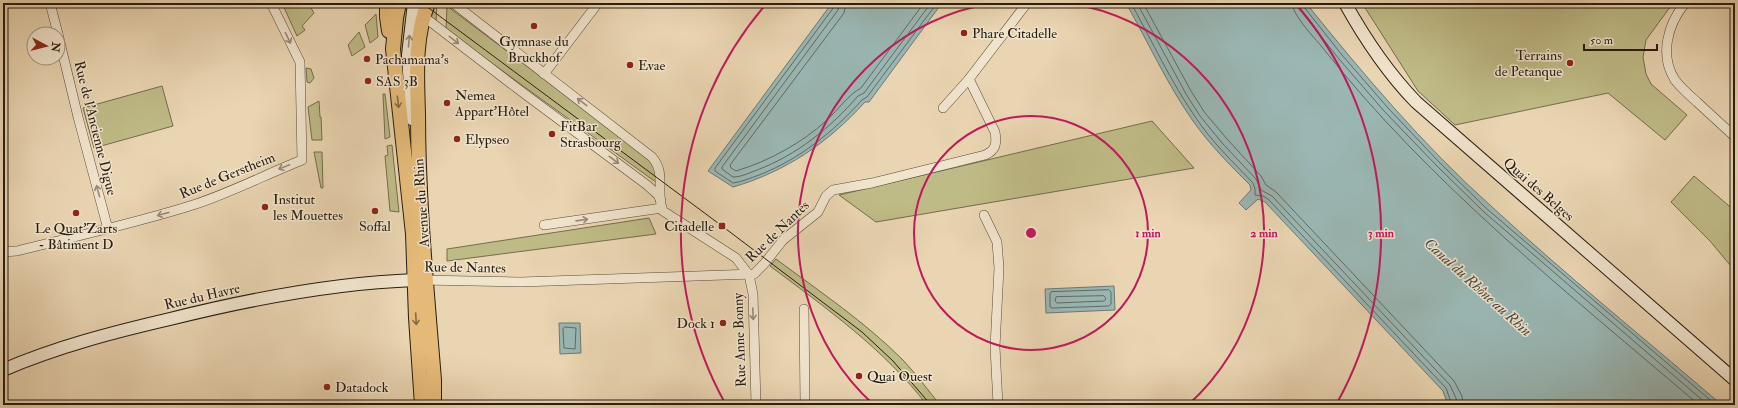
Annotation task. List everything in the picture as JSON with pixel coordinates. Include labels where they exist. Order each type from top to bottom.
[{"type":"main road","points":[[387,3],[387,17],[393,49]]},
{"type":"main road","name":"Avenue du Rhin","points":[[399,3],[393,49],[413,234],[434,380],[434,405]]},
{"type":"main road","name":"Quai des Belges","points":[[1345,3],[1372,49],[1401,87],[1416,102],[1735,380]]},
{"type":"main road","name":"Avenue du Rhin","points":[[418,6],[417,61],[422,405]]},
{"type":"main road","name":"Rue du Havre","points":[[3,370],[51,352],[144,325],[234,303],[313,290],[393,281],[420,280]]},
{"type":"street","name":"Rue de l'Ancienne Digue","points":[[50,3],[56,26]]},
{"type":"street","name":"Rue de Gerstheim","points":[[3,252],[17,251],[108,229],[197,203],[302,160],[300,62],[271,3]]},
{"type":"street","points":[[453,3],[652,156],[657,162],[659,168],[661,205]]},
{"type":"street","points":[[544,74],[598,3]]},
{"type":"street","points":[[943,108],[969,79],[1027,3]]},
{"type":"street","points":[[1685,3],[1676,16],[1668,40],[1668,60],[1674,79],[1735,137]]},
{"type":"street","points":[[418,6],[518,89],[647,185],[658,195],[663,211],[736,258],[749,275]]},
{"type":"street","name":"Rue de l'Ancienne Digue","points":[[66,66],[108,229]]},
{"type":"street","name":"Rue de Nantes","points":[[420,280],[521,282],[749,275],[760,269],[783,240],[818,212],[826,196],[833,190],[879,181],[992,152],[997,141],[995,132],[969,79]]},
{"type":"street","points":[[544,225],[661,205]]},
{"type":"street","points":[[984,215],[997,242],[999,268],[995,347],[998,405]]},
{"type":"street","name":"Rue Anne Bonny","points":[[749,275],[753,294],[756,405]]},
{"type":"street","points":[[804,309],[805,405]]},
{"type":"shaded area","points":[[282,3],[308,3],[314,13],[302,26],[305,30],[297,36]]},
{"type":"shaded area","points":[[435,3],[437,3],[436,22],[432,20],[430,14]]},
{"type":"shaded area","points":[[1362,3],[1673,3],[1646,40],[1643,57],[1646,74],[1651,84],[1687,115],[1665,140],[1608,93],[1455,125],[1418,91]]},
{"type":"shaded area","points":[[447,6],[653,161],[657,183],[446,30]]},
{"type":"shaded area","points":[[403,10],[408,10],[408,108],[399,60]]},
{"type":"shaded area","points":[[376,14],[378,37],[370,43],[365,25]]},
{"type":"shaded area","points":[[359,32],[365,47],[352,56],[348,45]]},
{"type":"shaded area","points":[[306,68],[311,69],[314,78],[310,83],[307,82]]},
{"type":"shaded area","points":[[162,86],[173,126],[94,148],[83,108]]},
{"type":"shaded area","points":[[383,94],[385,94],[390,137],[385,139]]},
{"type":"shaded area","points":[[319,101],[322,140],[312,140],[308,107]]},
{"type":"shaded area","points":[[1152,121],[1194,168],[876,222],[839,195]]},
{"type":"shaded area","points":[[392,145],[399,212],[390,211],[385,156],[388,155],[387,146]]},
{"type":"shaded area","points":[[314,152],[322,152],[323,188],[321,188]]},
{"type":"shaded area","points":[[1694,176],[1735,211],[1735,271],[1710,241],[1671,202]]},
{"type":"shaded area","points":[[649,218],[656,234],[447,261],[447,249]]},
{"type":"shaded area","points":[[776,259],[841,307],[888,346],[908,365],[940,405],[927,405],[873,347],[833,314],[770,266]]},
{"type":"water","points":[[832,3],[942,3],[869,102],[865,102],[851,117],[821,143],[805,154],[770,173],[733,187],[708,171]]},
{"type":"water","name":"Canal du Rhône au Rhin","points":[[1126,3],[1306,3],[1394,108],[1441,159],[1519,232],[1722,405],[1448,405],[1443,391],[1265,202],[1258,199],[1246,210],[1239,203],[1251,190],[1250,185],[1227,162],[1199,130],[1166,78]]},
{"type":"water","points":[[1114,286],[1115,310],[1046,313],[1045,289]]},
{"type":"water","points":[[559,323],[580,323],[581,353],[560,354]]},
{"type":"tram line","points":[[422,3],[862,332],[893,361],[931,405]]},
{"type":"place","name":"Gymnase du Bruckhof","points":[[534,26]]},
{"type":"place","name":"Phare Citadelle","points":[[964,33]]},
{"type":"place","name":"Pachamama's","points":[[367,59]]},
{"type":"place","name":"Terrains de Petanque","points":[[1570,63]]},
{"type":"place","name":"Evae","points":[[630,65]]},
{"type":"place","name":"SAS 3B","points":[[368,81]]},
{"type":"place","name":"Nemea Appart'Hôtel","points":[[447,103]]},
{"type":"place","name":"FitBar Strasbourg","points":[[552,134]]},
{"type":"place","name":"Elypseo","points":[[457,139]]},
{"type":"place","name":"Institut les Mouettes","points":[[265,207]]},
{"type":"place","name":"Soffal","points":[[375,211]]},
{"type":"place","name":"Le Quat'Zarts - Bâtiment D","points":[[76,213]]},
{"type":"place","name":"Citadelle","points":[[722,226]]},
{"type":"place","name":"Dock 1","points":[[723,323]]},
{"type":"place","name":"Quai Ouest","points":[[859,376]]},
{"type":"place","name":"Datadock","points":[[327,387]]}]
